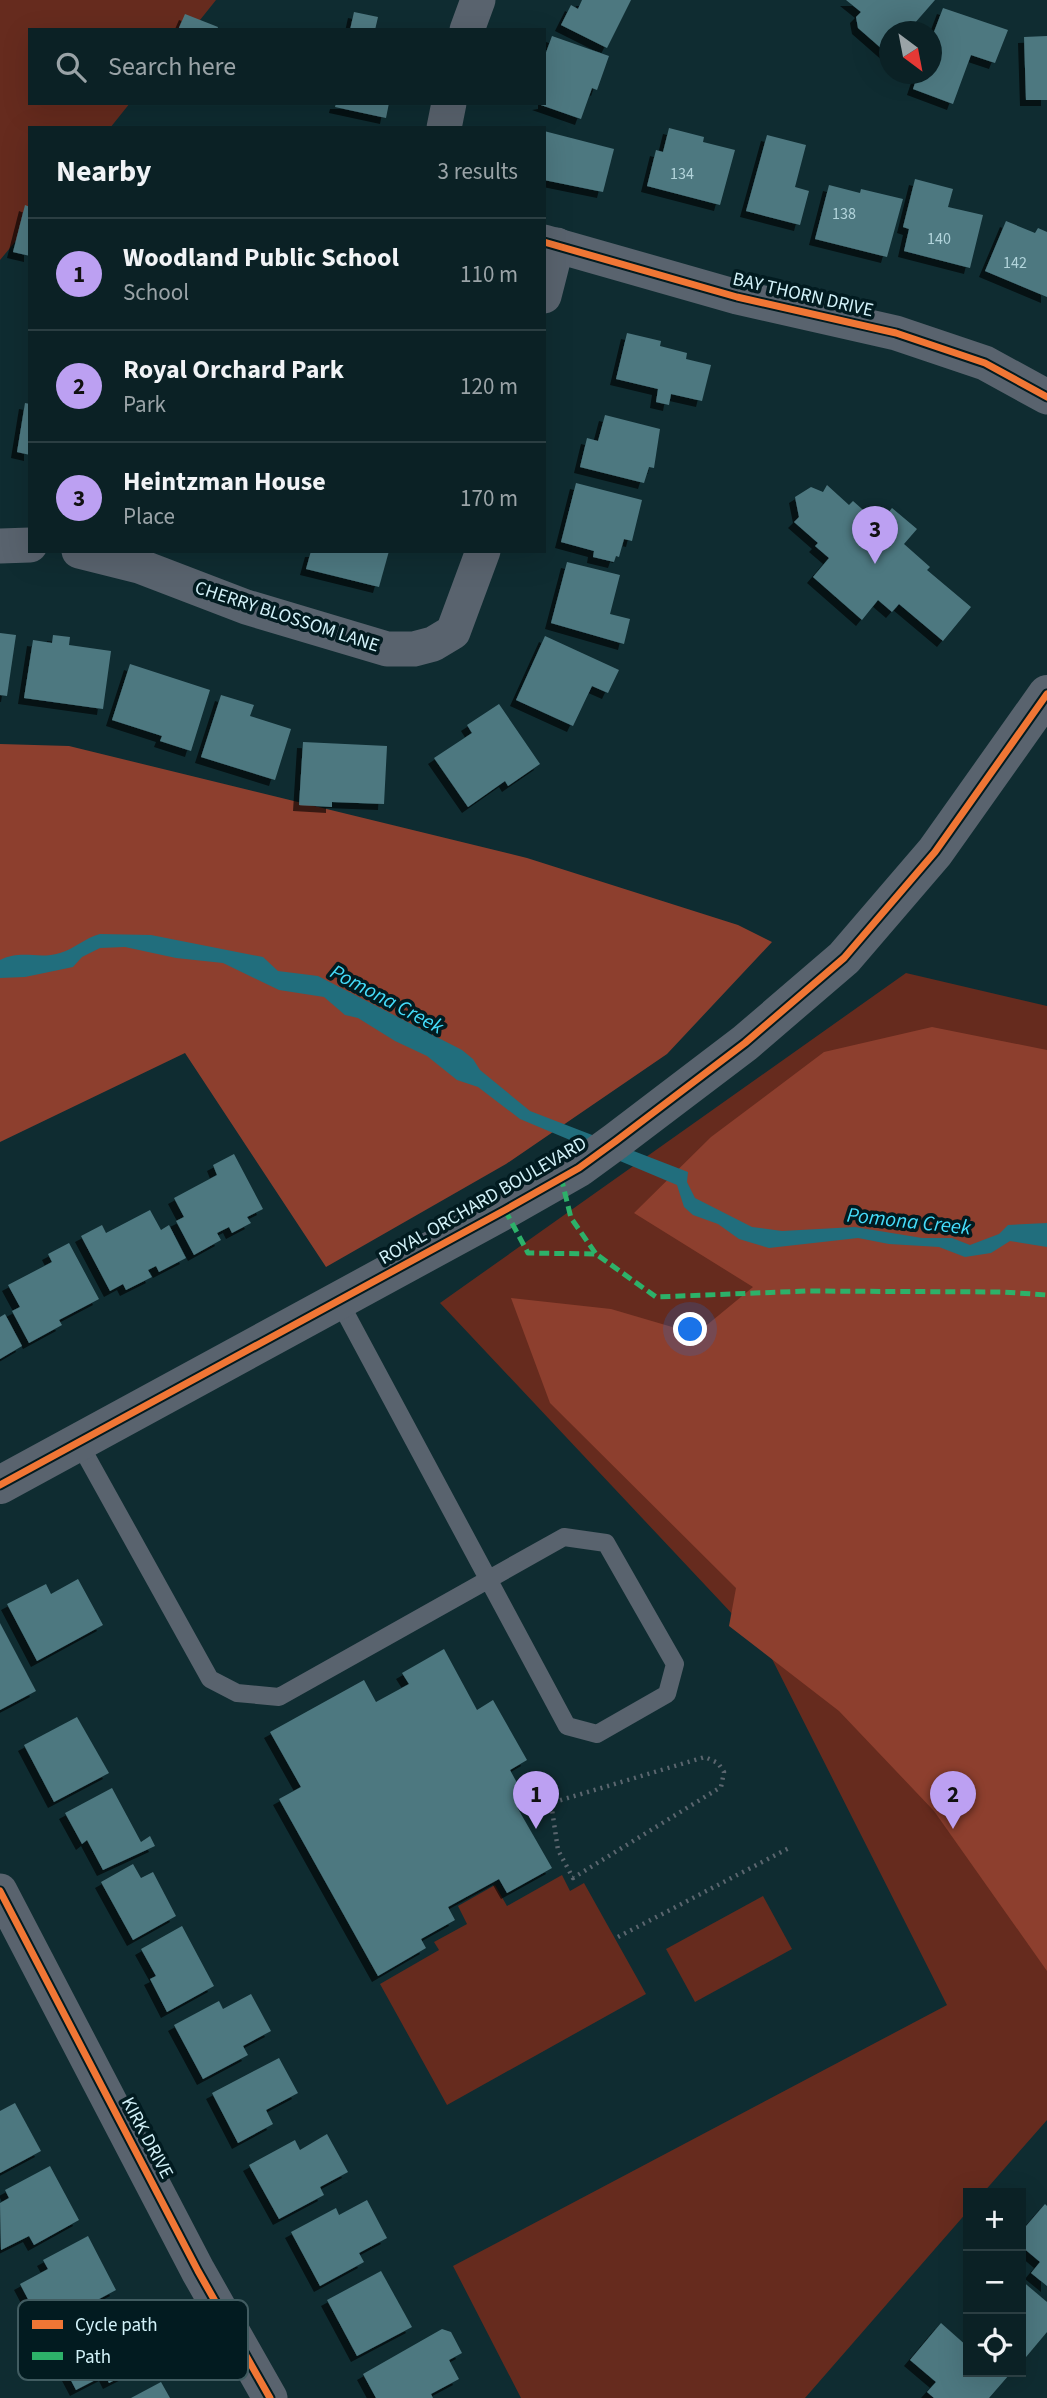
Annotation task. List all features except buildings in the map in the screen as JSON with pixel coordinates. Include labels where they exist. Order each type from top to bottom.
[{"type":"street","points":[[468,28],[478,0]]},
{"type":"street","points":[[444,126],[449,105]]},
{"type":"street","points":[[546,278],[550,243]]},
{"type":"street","name":"BAY THORN DRIVE","points":[[550,243],[737,297],[896,333],[985,363],[1047,397]]},
{"type":"street","points":[[0,547],[28,545]]},
{"type":"street","name":"CHERRY BLOSSOM LANE","points":[[87,553],[139,566],[246,607],[387,649],[414,649],[453,632],[482,553]]},
{"type":"street","name":"ROYAL ORCHARD BOULEVARD","points":[[0,1485],[579,1168],[745,1043],[844,958],[935,852],[1047,694]]},
{"type":"street","name":"KIRK DRIVE","points":[[0,1891],[214,2300]]},
{"type":"street","name":"KIRK DRIVE","points":[[248,2359],[270,2398]]},
{"type":"lane","points":[[79,1443],[210,1679],[237,1693],[279,1697],[489,1579],[564,1537],[606,1543],[675,1664],[667,1694],[597,1734],[567,1726],[489,1579],[339,1301]]},
{"type":"path","points":[[540,1806],[705,1757],[718,1763],[724,1772],[721,1787],[573,1878],[558,1850],[551,1803]]},
{"type":"path","points":[[618,1937],[791,1847]]},
{"type":"shaded area","points":[[0,0],[216,0],[194,28],[28,28],[28,105],[128,105],[112,126],[28,126],[28,226],[0,260]]},
{"type":"shaded area","points":[[0,744],[69,746],[527,858],[738,925],[772,942],[667,1054],[506,1164],[326,1267],[185,1053],[0,1142]]},
{"type":"shaded area","points":[[906,973],[1047,1006],[1047,2120],[987,2188],[963,2188],[963,2217],[805,2398],[521,2398],[453,2266],[947,2005],[769,1653],[440,1303]]},
{"type":"shaded area","points":[[932,1027],[1047,1050],[1047,1971],[934,1811],[839,1711],[729,1626],[736,1588],[550,1403],[511,1298],[611,1309],[696,1334],[753,1287],[634,1213],[711,1137],[824,1052]]},
{"type":"shaded area","points":[[562,1875],[570,1891],[584,1883],[646,1994],[447,2105],[380,1984],[439,1950],[434,1942],[467,1924],[458,1906],[495,1885],[507,1906]]},
{"type":"shaded area","points":[[763,1896],[792,1949],[695,2002],[666,1949]]},
{"type":"water","points":[[100,934],[151,935],[263,957],[278,971],[318,976],[462,1050],[473,1059],[480,1070],[530,1111],[688,1172],[687,1182],[695,1198],[752,1227],[782,1231],[855,1227],[922,1238],[952,1238],[970,1245],[999,1234],[1008,1225],[1047,1223],[1047,1247],[1010,1241],[991,1253],[965,1257],[939,1247],[889,1244],[858,1238],[769,1248],[739,1239],[718,1224],[693,1215],[684,1207],[677,1185],[520,1119],[478,1087],[457,1080],[427,1056],[395,1041],[358,1018],[345,1015],[324,997],[279,990],[223,963],[176,958],[125,947],[100,948],[82,957],[73,967],[25,977],[0,978],[0,960],[16,955],[44,956],[60,953]]},
{"type":"marked path","points":[[561,1177],[571,1218],[596,1254]]},
{"type":"marked path","points":[[505,1210],[528,1253],[596,1254],[656,1297],[806,1291],[1003,1292],[1047,1295]]},
{"type":"cycle path","points":[[546,243],[737,297],[896,333],[985,363],[1047,397]]},
{"type":"cycle path","points":[[0,1485],[505,1210],[579,1168],[616,1141],[745,1043],[844,958],[935,852],[1047,694]]},
{"type":"cycle path","points":[[0,1891],[214,2300]]},
{"type":"cycle path","points":[[248,2359],[270,2398]]},
{"type":"place","name":"Heintzman House","points":[[875,564]]},
{"type":"place","name":"Woodland Public School","points":[[536,1829]]},
{"type":"place","name":"Royal Orchard Park","points":[[953,1829]]},
{"type":"water label","name":"Pomona Creek","points":[[387,999]]},
{"type":"water label","name":"Pomona Creek","points":[[909,1221]]}]
